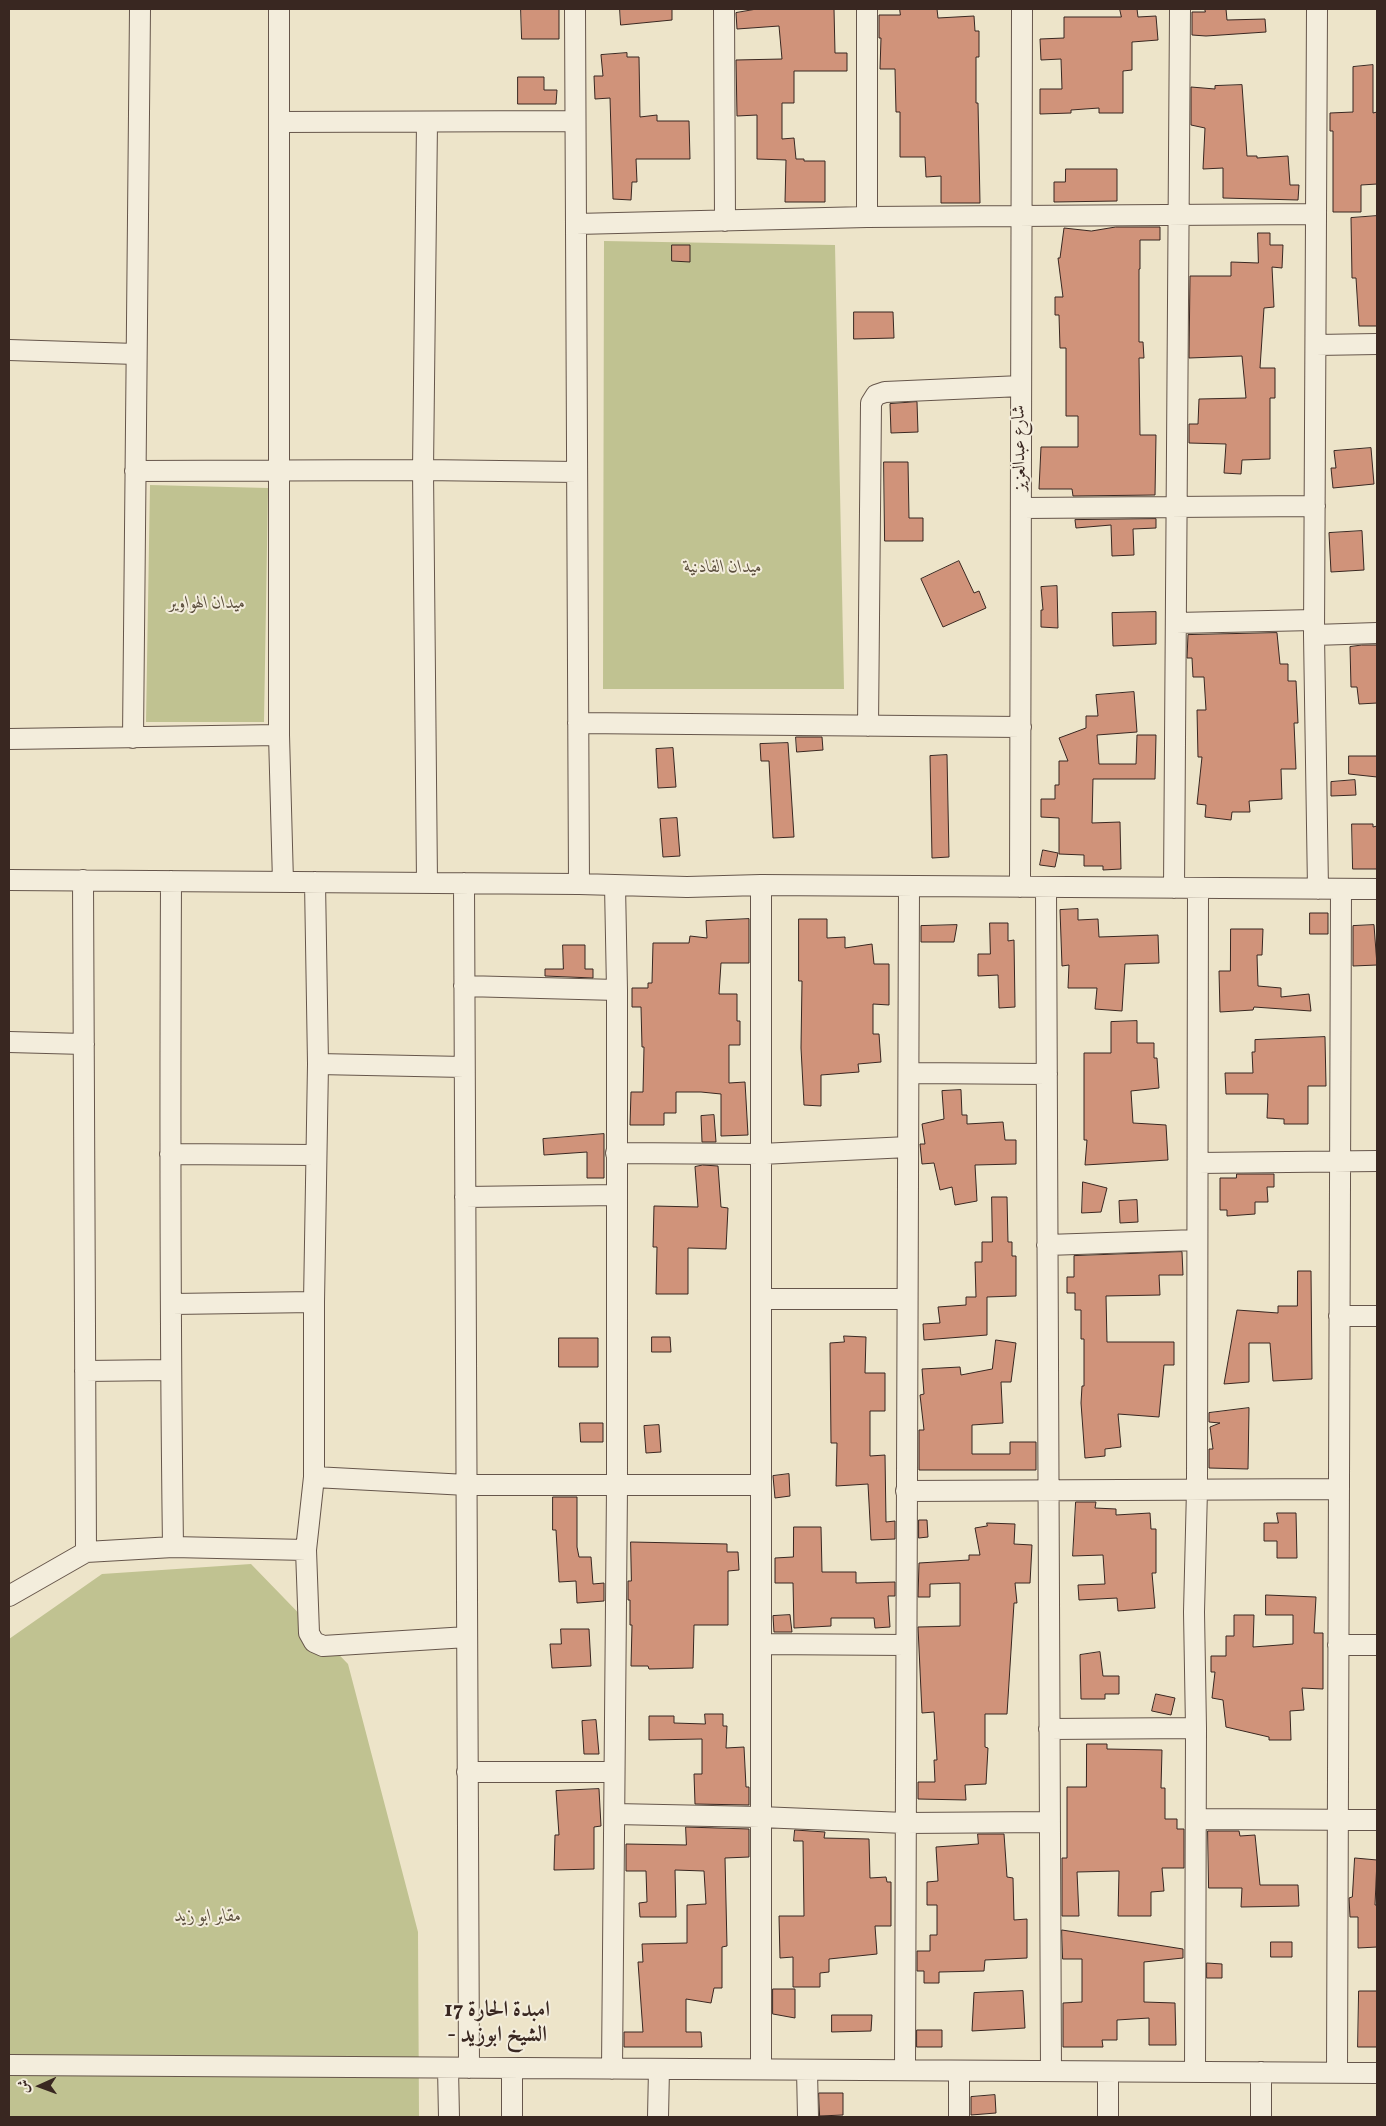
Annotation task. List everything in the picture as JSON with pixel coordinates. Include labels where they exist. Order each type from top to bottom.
[{"type":"street","points":[[133,738],[140,9]]},
{"type":"street","points":[[279,9],[279,735],[283,882]]},
{"type":"street","points":[[575,9],[579,884]]},
{"type":"street","points":[[724,9],[725,221]]},
{"type":"street","points":[[867,9],[868,217]]},
{"type":"street","name":"شارع عبدالعزيز","points":[[1020,886],[1022,508],[1020,217],[1022,9]]},
{"type":"street","points":[[1174,888],[1180,9]]},
{"type":"street","points":[[1317,9],[1314,627],[1318,888]]},
{"type":"street","points":[[280,122],[575,121]]},
{"type":"street","points":[[427,122],[423,470],[427,882]]},
{"type":"street","points":[[576,224],[868,217],[1315,214]]},
{"type":"street","points":[[1316,345],[1377,344]]},
{"type":"street","points":[[9,350],[136,354]]},
{"type":"street","points":[[868,726],[871,403],[876,395],[885,392],[1021,386]]},
{"type":"street","points":[[135,471],[423,470],[577,472]]},
{"type":"street","points":[[1022,508],[1315,506]]},
{"type":"street","points":[[1176,623],[1314,627],[1377,633]]},
{"type":"street","points":[[578,723],[1021,727]]},
{"type":"street","points":[[9,739],[279,735]]},
{"type":"street","points":[[9,880],[427,882],[687,887],[761,885],[1377,889]]},
{"type":"street","points":[[83,880],[86,1552]]},
{"type":"street","points":[[171,881],[170,1154],[172,1304],[170,1370],[173,1547]]},
{"type":"street","points":[[315,882],[318,1064],[314,1302],[314,1477],[306,1550],[309,1633],[314,1642],[324,1646],[467,1637]]},
{"type":"street","points":[[464,883],[469,2068]]},
{"type":"street","points":[[612,2069],[617,1486],[617,990],[615,885]]},
{"type":"street","points":[[761,885],[761,2069]]},
{"type":"street","points":[[905,2070],[906,1491],[910,1073],[909,886]]},
{"type":"street","points":[[1046,887],[1051,2071]]},
{"type":"street","points":[[1195,2072],[1196,1728],[1194,1612],[1197,1489],[1198,888]]},
{"type":"street","points":[[1337,2073],[1341,889]]},
{"type":"street","points":[[464,986],[617,990]]},
{"type":"street","points":[[9,1042],[84,1044]]},
{"type":"street","points":[[318,1064],[464,1067]]},
{"type":"street","points":[[910,1073],[1046,1074]]},
{"type":"street","points":[[616,1153],[761,1154],[908,1147]]},
{"type":"street","points":[[170,1154],[316,1155]]},
{"type":"street","points":[[1198,1163],[1377,1160]]},
{"type":"street","points":[[465,1197],[617,1195]]},
{"type":"street","points":[[1047,1245],[1197,1240]]},
{"type":"street","points":[[761,1299],[908,1299]]},
{"type":"street","points":[[172,1304],[314,1302]]},
{"type":"street","points":[[1339,1316],[1377,1316]]},
{"type":"street","points":[[85,1372],[170,1370]]},
{"type":"street","points":[[314,1477],[467,1485],[761,1485]]},
{"type":"street","points":[[906,1491],[1339,1489]]},
{"type":"street","points":[[9,1596],[86,1552],[173,1547],[306,1550]]},
{"type":"street","points":[[761,1644],[906,1645]]},
{"type":"street","points":[[1338,1645],[1377,1645]]},
{"type":"street","points":[[1049,1729],[1196,1728]]},
{"type":"street","points":[[468,1772],[614,1772]]},
{"type":"street","points":[[615,1814],[905,1823],[1050,1822]]},
{"type":"street","points":[[1196,1819],[1377,1820]]},
{"type":"street","points":[[9,2065],[1377,2073]]},
{"type":"street","points":[[448,2068],[449,2117]]},
{"type":"street","points":[[512,2068],[512,2117]]},
{"type":"street","points":[[658,2117],[659,2069]]},
{"type":"street","points":[[807,2070],[808,2117]]},
{"type":"street","points":[[959,2070],[959,2117]]},
{"type":"street","points":[[1108,2072],[1108,2117]]},
{"type":"street","points":[[1261,2072],[1261,2117]]},
{"type":"green space","name":"ميدان الفادنية","points":[[604,241],[835,245],[844,689],[603,689]]},
{"type":"green space","name":"ميدان الهواوير","points":[[150,485],[268,488],[264,722],[146,722]]},
{"type":"green space","name":"مقابر ابو زيد","points":[[251,1564],[348,1664],[418,1932],[419,2117],[9,2117],[9,1639],[102,1574]]},
{"type":"building","points":[[521,9],[559,9],[559,39],[522,39]]},
{"type":"building","points":[[620,9],[672,9],[672,20],[621,25]]},
{"type":"building","points":[[757,9],[834,9],[835,53],[847,53],[847,71],[794,71],[794,103],[782,103],[782,139],[794,138],[796,159],[825,161],[825,202],[785,202],[786,160],[757,159],[757,115],[737,116],[736,60],[782,59],[779,26],[737,29],[736,13]]},
{"type":"building","points":[[900,9],[937,9],[938,18],[974,16],[975,31],[979,31],[979,57],[976,57],[976,103],[978,103],[980,203],[941,203],[941,176],[926,177],[925,157],[900,157],[900,112],[896,112],[895,69],[880,69],[881,38],[879,38],[879,15],[900,15]]},
{"type":"building","points":[[1120,9],[1137,9],[1138,17],[1156,16],[1158,40],[1132,42],[1132,70],[1123,71],[1123,113],[1099,113],[1099,108],[1071,110],[1071,113],[1040,114],[1040,89],[1062,89],[1061,59],[1041,60],[1040,39],[1064,38],[1064,17],[1121,17]]},
{"type":"building","points":[[1205,9],[1226,9],[1227,20],[1265,19],[1266,32],[1206,36],[1192,35],[1192,12],[1205,12]]},
{"type":"building","points":[[627,53],[627,57],[639,57],[640,117],[657,115],[657,121],[689,121],[690,159],[636,159],[637,182],[632,182],[631,200],[613,199],[610,98],[595,99],[594,76],[603,76],[601,55]]},
{"type":"building","points":[[1373,65],[1373,113],[1377,112],[1377,184],[1361,185],[1361,212],[1333,212],[1333,131],[1330,131],[1330,113],[1353,112],[1353,67]]},
{"type":"building","points":[[518,77],[544,77],[544,90],[557,90],[556,104],[518,104]]},
{"type":"building","points":[[1242,85],[1247,156],[1257,156],[1257,158],[1288,156],[1290,185],[1299,185],[1298,200],[1223,198],[1223,168],[1203,169],[1205,128],[1191,125],[1191,87],[1215,89],[1215,86]]},
{"type":"building","points":[[1066,169],[1117,169],[1117,201],[1054,202],[1054,182],[1065,182]]},
{"type":"building","points":[[1377,216],[1377,326],[1359,326],[1356,278],[1352,278],[1351,218]]},
{"type":"building","points":[[1116,227],[1160,227],[1160,240],[1140,240],[1139,269],[1139,342],[1143,342],[1144,358],[1139,358],[1140,435],[1156,435],[1155,495],[1073,496],[1072,489],[1039,489],[1041,447],[1078,447],[1078,416],[1066,416],[1066,348],[1060,348],[1059,315],[1055,315],[1055,297],[1063,297],[1058,258],[1060,258],[1064,228],[1091,231]]},
{"type":"building","points":[[1258,233],[1270,233],[1270,245],[1283,245],[1282,268],[1272,267],[1274,307],[1264,308],[1260,368],[1275,368],[1275,398],[1270,398],[1270,459],[1242,460],[1241,474],[1224,473],[1226,444],[1189,443],[1189,424],[1198,424],[1199,399],[1246,398],[1242,356],[1189,358],[1190,276],[1231,276],[1231,262],[1258,263]]},
{"type":"building","points":[[672,245],[690,245],[690,262],[672,261]]},
{"type":"building","points":[[854,312],[893,312],[894,338],[854,339]]},
{"type":"building","points":[[917,402],[918,432],[891,433],[890,404]]},
{"type":"building","points":[[1371,448],[1374,484],[1333,488],[1331,468],[1336,468],[1334,451]]},
{"type":"building","points":[[884,462],[908,462],[909,518],[923,518],[923,541],[885,541]]},
{"type":"building","points":[[1156,519],[1156,528],[1133,529],[1134,555],[1112,556],[1111,525],[1076,528],[1075,520]]},
{"type":"building","points":[[1362,531],[1364,570],[1331,572],[1329,533]]},
{"type":"building","points":[[959,561],[974,593],[979,591],[986,608],[943,627],[921,579]]},
{"type":"building","points":[[1057,586],[1058,628],[1041,627],[1041,610],[1043,610],[1041,587]]},
{"type":"building","points":[[1156,612],[1156,644],[1113,646],[1112,613]]},
{"type":"building","points":[[1277,633],[1280,664],[1288,664],[1288,681],[1296,681],[1298,723],[1294,723],[1296,769],[1281,769],[1282,799],[1249,801],[1250,812],[1232,812],[1231,820],[1205,817],[1206,805],[1197,804],[1202,757],[1198,757],[1197,710],[1206,710],[1204,677],[1193,677],[1192,658],[1187,658],[1188,635]]},
{"type":"building","points":[[1377,645],[1377,703],[1359,704],[1357,687],[1351,687],[1350,647]]},
{"type":"building","points":[[1134,692],[1137,732],[1097,735],[1099,764],[1136,764],[1137,735],[1156,735],[1155,779],[1093,779],[1092,823],[1120,822],[1121,869],[1103,870],[1103,866],[1084,866],[1084,855],[1059,854],[1059,818],[1041,817],[1041,799],[1055,799],[1055,785],[1059,785],[1059,761],[1068,761],[1059,738],[1086,728],[1086,716],[1098,716],[1096,695]]},
{"type":"building","points":[[796,737],[822,737],[823,750],[797,752]]},
{"type":"building","points":[[788,743],[794,837],[773,838],[769,761],[761,761],[760,744]]},
{"type":"building","points":[[673,748],[676,787],[658,788],[656,749]]},
{"type":"building","points":[[947,755],[949,857],[932,858],[930,756]]},
{"type":"building","points":[[1349,756],[1377,756],[1377,777],[1349,774]]},
{"type":"building","points":[[1355,780],[1356,795],[1331,796],[1331,782]]},
{"type":"building","points":[[677,818],[680,856],[663,857],[660,819]]},
{"type":"building","points":[[1352,824],[1373,824],[1373,827],[1377,826],[1377,869],[1353,869]]},
{"type":"building","points":[[1043,850],[1058,853],[1055,867],[1040,865]]},
{"type":"building","points":[[1078,909],[1078,920],[1098,919],[1099,937],[1158,935],[1159,963],[1125,964],[1122,1011],[1095,1009],[1097,988],[1068,988],[1069,965],[1062,966],[1060,910]]},
{"type":"building","points":[[1310,913],[1328,913],[1328,934],[1310,934]]},
{"type":"building","points":[[749,919],[749,963],[721,963],[719,994],[737,994],[737,1021],[740,1021],[740,1045],[729,1045],[729,1083],[745,1082],[748,1135],[721,1136],[721,1094],[701,1092],[676,1092],[676,1113],[664,1113],[664,1125],[630,1125],[631,1092],[643,1092],[644,1047],[642,1047],[641,1007],[632,1007],[632,988],[648,988],[648,983],[652,983],[653,943],[689,943],[690,936],[707,938],[706,921]]},
{"type":"building","points":[[799,919],[827,919],[827,938],[845,937],[845,948],[872,944],[874,964],[889,964],[889,1005],[873,1004],[873,1034],[879,1034],[881,1062],[858,1064],[859,1072],[821,1075],[821,1106],[804,1105],[801,1048],[802,981],[799,981]]},
{"type":"building","points":[[990,923],[1008,923],[1008,941],[1014,940],[1015,1007],[999,1008],[998,975],[978,976],[978,954],[990,954]]},
{"type":"building","points":[[957,925],[954,942],[921,942],[921,926]]},
{"type":"building","points":[[1374,925],[1377,965],[1353,966],[1353,926]]},
{"type":"building","points":[[1231,929],[1263,929],[1262,955],[1257,955],[1258,986],[1281,988],[1281,997],[1309,994],[1311,1011],[1254,1007],[1253,1010],[1220,1012],[1219,971],[1230,971]]},
{"type":"building","points":[[563,945],[585,945],[585,969],[593,969],[593,978],[545,976],[545,969],[563,969]]},
{"type":"building","points":[[1137,1021],[1137,1043],[1154,1043],[1154,1058],[1157,1058],[1159,1088],[1131,1091],[1133,1123],[1166,1125],[1168,1160],[1085,1165],[1087,1140],[1084,1140],[1084,1053],[1111,1053],[1111,1022]]},
{"type":"building","points":[[1325,1037],[1326,1086],[1308,1086],[1308,1124],[1284,1124],[1284,1119],[1267,1118],[1268,1094],[1226,1094],[1225,1073],[1253,1073],[1252,1052],[1255,1052],[1255,1040]]},
{"type":"building","points":[[961,1090],[962,1115],[967,1115],[967,1124],[1003,1122],[1005,1140],[1016,1140],[1016,1164],[975,1165],[977,1201],[955,1205],[952,1187],[940,1190],[934,1163],[922,1164],[920,1144],[925,1144],[922,1124],[944,1119],[942,1091]]},
{"type":"building","points":[[714,1115],[716,1142],[702,1142],[701,1116]]},
{"type":"building","points":[[604,1134],[604,1178],[587,1178],[587,1152],[544,1155],[543,1139]]},
{"type":"building","points":[[703,1165],[718,1166],[721,1207],[728,1208],[726,1249],[688,1248],[688,1294],[656,1294],[657,1247],[653,1247],[654,1206],[698,1207],[695,1167]]},
{"type":"building","points":[[1237,1174],[1274,1174],[1274,1187],[1267,1187],[1268,1202],[1255,1202],[1255,1214],[1227,1216],[1227,1210],[1220,1210],[1220,1178],[1236,1178]]},
{"type":"building","points":[[1083,1182],[1107,1188],[1101,1212],[1082,1213]]},
{"type":"building","points":[[992,1197],[1007,1197],[1008,1242],[1012,1242],[1012,1256],[1016,1256],[1016,1296],[987,1297],[987,1335],[924,1340],[923,1324],[940,1323],[938,1307],[966,1305],[966,1297],[976,1297],[975,1262],[982,1262],[982,1242],[992,1242]]},
{"type":"building","points":[[1137,1200],[1138,1222],[1120,1223],[1119,1201]]},
{"type":"building","points":[[1182,1252],[1183,1275],[1159,1275],[1160,1295],[1106,1296],[1107,1342],[1174,1342],[1174,1365],[1164,1365],[1159,1417],[1118,1414],[1121,1447],[1105,1449],[1105,1456],[1085,1458],[1081,1403],[1082,1386],[1084,1386],[1084,1339],[1081,1339],[1081,1310],[1075,1310],[1075,1293],[1067,1293],[1067,1277],[1074,1277],[1074,1256]]},
{"type":"building","points":[[1298,1271],[1311,1271],[1312,1379],[1273,1381],[1270,1343],[1249,1343],[1249,1382],[1224,1384],[1237,1310],[1278,1313],[1278,1306],[1297,1306]]},
{"type":"building","points":[[844,1336],[866,1337],[865,1373],[885,1373],[885,1411],[870,1411],[870,1456],[885,1455],[886,1522],[895,1521],[895,1539],[871,1540],[868,1484],[836,1486],[837,1443],[831,1443],[830,1343],[844,1342]]},
{"type":"building","points":[[652,1337],[670,1337],[671,1352],[652,1352]]},
{"type":"building","points":[[559,1338],[598,1338],[598,1367],[559,1367]]},
{"type":"building","points":[[996,1340],[1016,1343],[1011,1382],[1001,1382],[1003,1423],[972,1425],[972,1454],[1010,1454],[1010,1442],[1036,1442],[1036,1470],[919,1470],[919,1430],[924,1430],[920,1395],[924,1394],[922,1369],[960,1367],[961,1375],[992,1369]]},
{"type":"building","points":[[1249,1408],[1248,1469],[1209,1468],[1209,1449],[1213,1449],[1210,1427],[1220,1423],[1209,1422],[1209,1413]]},
{"type":"building","points":[[580,1423],[603,1423],[603,1442],[581,1442]]},
{"type":"building","points":[[659,1425],[661,1452],[646,1453],[644,1426]]},
{"type":"building","points":[[789,1474],[790,1496],[775,1498],[773,1476]]},
{"type":"building","points":[[553,1497],[577,1497],[577,1547],[579,1557],[591,1557],[593,1584],[604,1583],[604,1601],[577,1603],[576,1581],[559,1582],[556,1530],[553,1530]]},
{"type":"building","points":[[1076,1502],[1096,1502],[1095,1508],[1116,1509],[1116,1515],[1150,1513],[1151,1529],[1156,1529],[1156,1573],[1152,1573],[1155,1608],[1118,1611],[1117,1598],[1079,1600],[1078,1585],[1105,1584],[1103,1555],[1073,1556]]},
{"type":"building","points":[[1277,1513],[1296,1513],[1297,1558],[1277,1558],[1277,1541],[1264,1541],[1264,1523],[1278,1523]]},
{"type":"building","points":[[919,1520],[927,1520],[928,1537],[919,1538]]},
{"type":"building","points":[[987,1523],[1015,1524],[1014,1544],[1032,1545],[1030,1583],[1015,1583],[1017,1603],[1014,1603],[1007,1714],[985,1714],[985,1747],[988,1748],[986,1784],[965,1785],[966,1800],[918,1799],[918,1782],[935,1782],[934,1760],[937,1760],[934,1712],[922,1713],[918,1627],[960,1626],[960,1583],[930,1584],[930,1597],[918,1597],[919,1563],[969,1560],[969,1555],[980,1555],[975,1528],[987,1526]]},
{"type":"building","points":[[794,1527],[821,1527],[822,1572],[856,1572],[856,1583],[895,1582],[895,1596],[888,1596],[890,1627],[875,1628],[874,1618],[831,1618],[831,1626],[794,1628],[793,1583],[775,1583],[775,1558],[793,1557]]},
{"type":"building","points":[[631,1542],[727,1544],[727,1552],[738,1552],[739,1570],[728,1571],[728,1625],[694,1625],[693,1668],[649,1669],[648,1666],[631,1666],[632,1625],[630,1625],[628,1581],[631,1581]]},
{"type":"building","points":[[1266,1595],[1316,1597],[1314,1633],[1323,1633],[1323,1689],[1302,1688],[1304,1710],[1290,1711],[1291,1740],[1269,1740],[1269,1737],[1226,1727],[1223,1700],[1212,1698],[1215,1672],[1211,1672],[1211,1656],[1226,1656],[1226,1636],[1234,1636],[1234,1615],[1254,1615],[1253,1647],[1293,1644],[1293,1615],[1266,1615]]},
{"type":"building","points":[[790,1615],[792,1632],[774,1632],[773,1616]]},
{"type":"building","points":[[561,1629],[589,1629],[591,1666],[552,1668],[550,1644],[561,1644]]},
{"type":"building","points":[[1100,1652],[1103,1676],[1119,1676],[1119,1694],[1105,1694],[1105,1699],[1081,1699],[1080,1655]]},
{"type":"building","points":[[1156,1694],[1175,1698],[1171,1715],[1152,1711]]},
{"type":"building","points":[[705,1714],[723,1714],[723,1726],[727,1726],[726,1748],[744,1747],[746,1787],[749,1787],[749,1805],[695,1804],[694,1774],[702,1774],[702,1739],[649,1740],[649,1716],[674,1716],[674,1723],[705,1724]]},
{"type":"building","points":[[596,1720],[599,1754],[584,1754],[582,1721]]},
{"type":"building","points":[[1087,1744],[1107,1744],[1107,1749],[1162,1750],[1161,1788],[1165,1788],[1165,1819],[1177,1819],[1177,1829],[1184,1829],[1184,1868],[1162,1868],[1164,1891],[1151,1892],[1151,1916],[1118,1916],[1119,1871],[1077,1872],[1079,1916],[1062,1916],[1062,1858],[1067,1858],[1067,1787],[1086,1787]]},
{"type":"building","points":[[599,1789],[601,1826],[594,1827],[594,1869],[554,1870],[555,1835],[559,1835],[556,1791]]},
{"type":"building","points":[[686,1827],[749,1829],[749,1857],[725,1858],[727,1946],[722,1947],[722,1988],[714,1988],[711,2003],[686,1999],[686,2032],[701,2032],[702,2047],[624,2047],[624,2032],[643,2032],[638,1962],[643,1962],[642,1944],[687,1943],[687,1905],[706,1904],[704,1871],[675,1870],[676,1917],[640,1917],[639,1903],[647,1902],[646,1871],[626,1871],[626,1844],[686,1845]]},
{"type":"building","points":[[795,1830],[825,1832],[824,1838],[869,1839],[870,1878],[886,1877],[887,1882],[891,1882],[891,1926],[875,1926],[877,1954],[829,1959],[829,1972],[820,1973],[820,1987],[793,1987],[793,1957],[780,1958],[779,1916],[804,1916],[803,1841],[794,1841]]},
{"type":"building","points":[[1208,1831],[1239,1831],[1240,1836],[1255,1835],[1260,1885],[1298,1885],[1299,1906],[1241,1907],[1242,1888],[1209,1888]]},
{"type":"building","points":[[978,1834],[1004,1834],[1007,1877],[1013,1878],[1014,1920],[1027,1919],[1027,1958],[985,1960],[984,1971],[939,1972],[939,1983],[924,1983],[924,1971],[917,1971],[917,1951],[930,1951],[930,1935],[937,1935],[937,1905],[927,1905],[927,1882],[938,1881],[936,1847],[978,1844]]},
{"type":"building","points":[[1355,1858],[1377,1860],[1375,1905],[1377,1905],[1377,1947],[1358,1948],[1358,1917],[1350,1917],[1349,1898],[1352,1897]]},
{"type":"building","points":[[1062,1930],[1183,1949],[1183,1958],[1144,1962],[1144,2002],[1175,2003],[1176,2045],[1149,2045],[1149,2018],[1117,2020],[1117,2040],[1102,2040],[1103,2047],[1063,2047],[1063,2003],[1082,2002],[1082,1959],[1063,1959]]},
{"type":"building","points":[[1271,1942],[1292,1942],[1292,1957],[1271,1957]]},
{"type":"building","points":[[1207,1963],[1222,1964],[1222,1978],[1207,1978]]},
{"type":"building","points":[[773,1989],[795,1989],[795,2018],[773,2014]]},
{"type":"building","points":[[1023,1991],[1025,2028],[972,2031],[974,1993]]},
{"type":"building","points":[[1359,1991],[1377,1991],[1377,2047],[1358,2047]]},
{"type":"building","points":[[832,2015],[872,2015],[871,2031],[832,2032]]},
{"type":"building","points":[[917,2030],[942,2030],[942,2047],[917,2047]]},
{"type":"building","points":[[819,2093],[843,2093],[843,2115],[820,2116]]},
{"type":"building","points":[[995,2095],[996,2113],[971,2115],[971,2097]]},
{"type":"district","name":"امبدة الحارة 17 - الشيخ ابوزيد","points":[[497,2024]]}]
